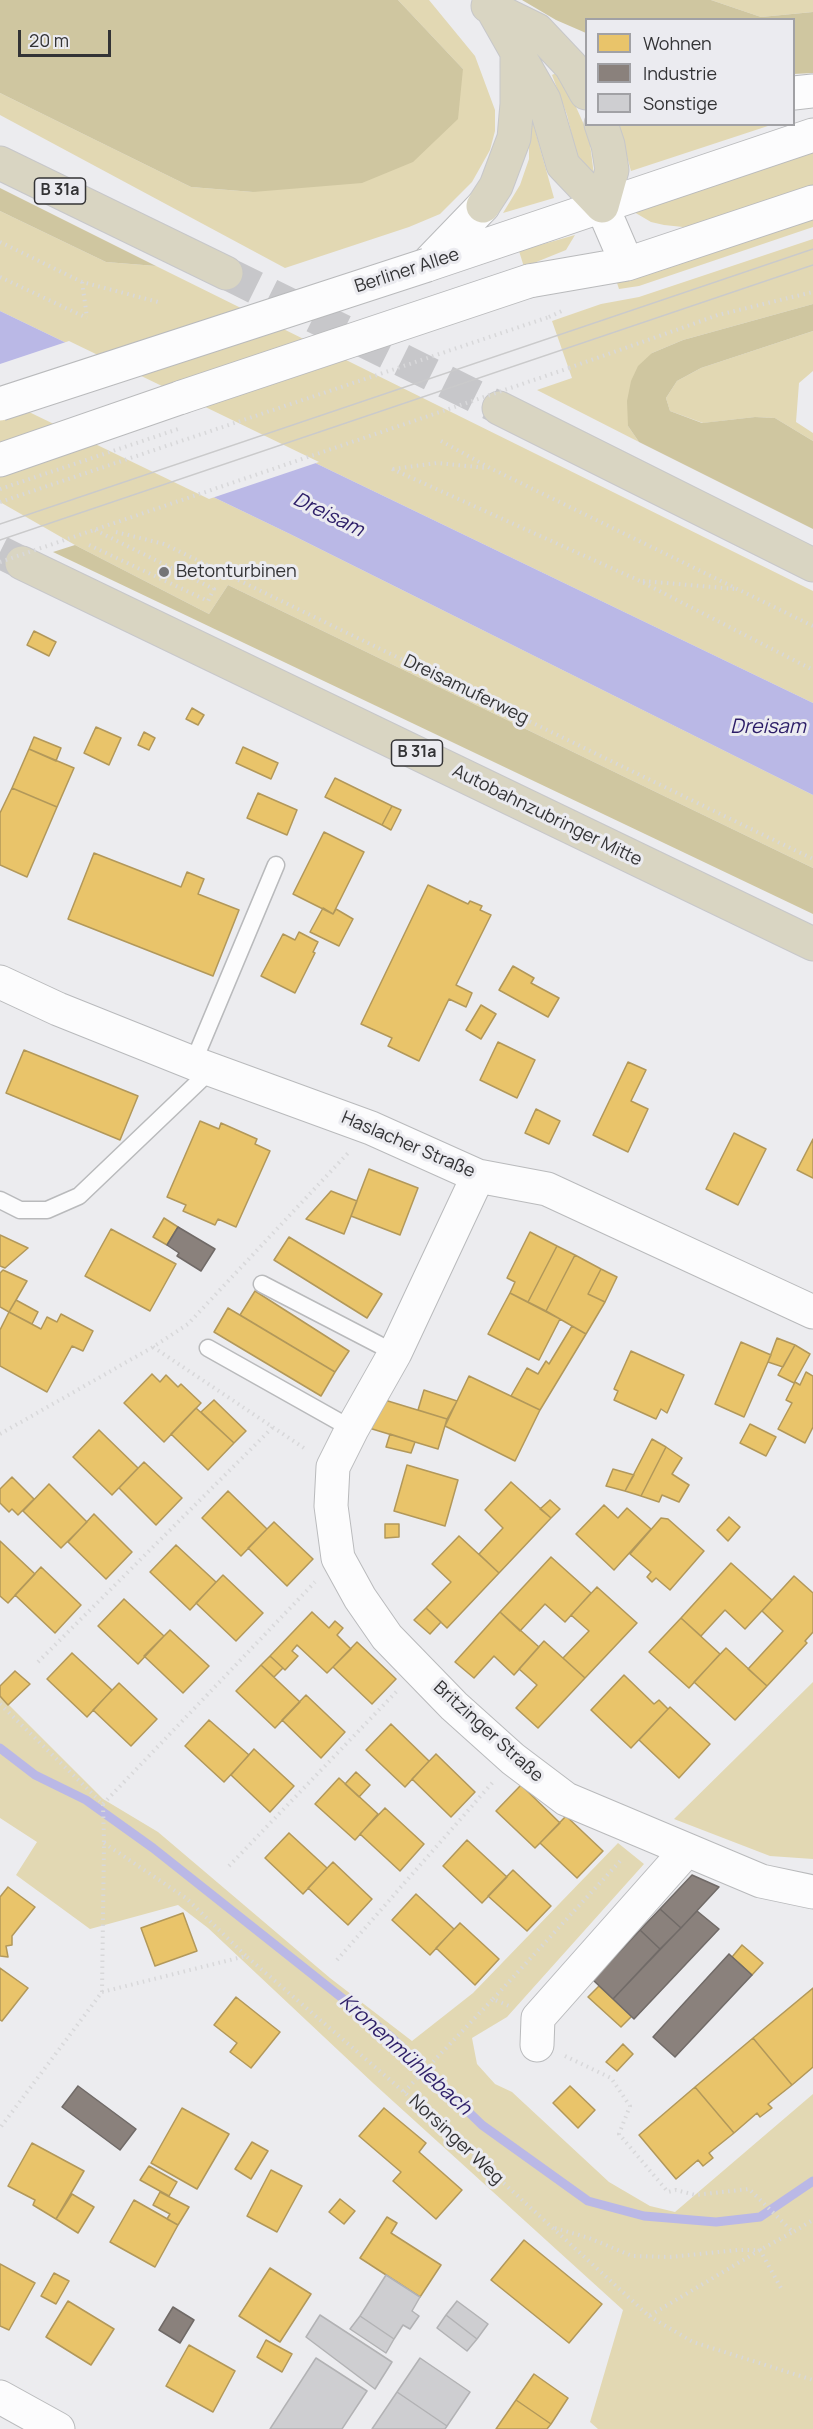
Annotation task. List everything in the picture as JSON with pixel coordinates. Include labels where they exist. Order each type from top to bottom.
[{"type":"highway","points":[[487,5],[527,41],[571,66],[585,91]]},
{"type":"highway","points":[[527,41],[585,49]]},
{"type":"highway","points":[[527,41],[562,165],[602,206]]},
{"type":"highway","points":[[483,206],[500,177],[514,138],[527,41]]},
{"type":"highway","points":[[602,126],[608,145],[612,170],[602,206]]},
{"type":"highway","name":"B 31a","points":[[1,163],[226,273]]},
{"type":"highway","points":[[499,408],[813,565]]},
{"type":"highway","name":"Autobahnzubringer Mitte","points":[[11,562],[813,944]]},
{"type":"street","points":[[795,93],[813,91]]},
{"type":"street","name":"Berliner Allee","points":[[0,404],[427,265],[813,135]]},
{"type":"street","points":[[0,460],[530,281],[627,264],[813,202]]},
{"type":"street","points":[[427,265],[483,206]]},
{"type":"street","points":[[602,206],[627,264]]},
{"type":"street","name":"Haslacher Straße","points":[[0,982],[58,1009],[371,1128],[478,1176],[547,1189],[813,1312]]},
{"type":"street","name":"Britzinger Straße","points":[[478,1176],[395,1353],[351,1429],[333,1467],[331,1506],[338,1558],[360,1598],[387,1637],[454,1706],[513,1759],[566,1799],[761,1881],[813,1892]]},
{"type":"street","points":[[537,2045],[538,2018],[686,1851]]},
{"type":"street","points":[[0,2397],[58,2429]]},
{"type":"lane","points":[[0,1200],[20,1210],[47,1210],[79,1196],[203,1066],[276,865]]},
{"type":"lane","points":[[262,1284],[395,1353]]},
{"type":"lane","points":[[208,1348],[351,1429]]},
{"type":"path","points":[[0,242],[82,282],[158,302]]},
{"type":"path","points":[[0,277],[87,318],[82,282]]},
{"type":"path","points":[[11,562],[95,530],[718,315],[813,292]]},
{"type":"path","points":[[0,502],[549,317]]},
{"type":"path","points":[[441,441],[490,468],[813,626]]},
{"type":"path","points":[[490,468],[437,463],[392,469],[640,581],[813,669]]},
{"type":"path","points":[[89,545],[208,601],[214,589],[95,530]]},
{"type":"path","name":"Dreisamuferweg","points":[[116,532],[164,544],[813,859]]},
{"type":"path","points":[[640,581],[738,589]]},
{"type":"path","points":[[0,1434],[153,1347],[188,1323],[371,1128]]},
{"type":"path","points":[[153,1347],[333,1467]]},
{"type":"path","points":[[38,1662],[273,1427]]},
{"type":"path","points":[[103,1804],[338,1558]]},
{"type":"path","points":[[229,1866],[419,1669]]},
{"type":"path","points":[[0,1704],[103,1804],[104,1843],[102,1992],[0,2128]]},
{"type":"path","points":[[337,1960],[513,1759]]},
{"type":"path","name":"Norsinger Weg","points":[[104,1843],[186,1898],[246,1956],[405,2092],[649,2316],[693,2342],[813,2380]]},
{"type":"path","points":[[405,2092],[417,2076],[626,1855]]},
{"type":"path","points":[[102,1992],[246,1956]]},
{"type":"path","points":[[493,1998],[511,2007]]},
{"type":"path","points":[[537,2045],[573,2059],[610,2078],[630,2106],[619,2134],[668,2192],[676,2190],[695,2195],[749,2189],[794,2232]]},
{"type":"path","points":[[649,2316],[813,2220]]},
{"type":"path","points":[[551,2227],[589,2238],[632,2256],[670,2257],[759,2250]]},
{"type":"path","points":[[759,2250],[781,2288]]},
{"type":"shaded area","points":[[0,0],[398,0],[463,69],[458,119],[413,162],[362,183],[253,192],[191,187],[0,93]]},
{"type":"shaded area","points":[[398,0],[429,0],[475,56],[495,110],[495,131],[490,150],[472,182],[440,214],[409,227],[285,268],[0,115],[0,93],[191,187],[253,192],[463,69]]},
{"type":"shaded area","points":[[522,0],[711,0],[761,17],[813,12],[813,73],[795,74],[795,18],[585,18],[585,33],[556,20]]},
{"type":"shaded area","points":[[711,0],[813,0],[813,12],[761,17]]},
{"type":"shaded area","points":[[560,71],[589,136],[594,175],[579,164],[567,115],[552,75]]},
{"type":"shaded area","points":[[533,123],[554,198],[503,213],[520,185],[529,159],[529,124]]},
{"type":"shaded area","points":[[618,126],[768,126],[631,171]]},
{"type":"shaded area","points":[[813,152],[813,187],[706,223],[683,227],[664,225],[651,222],[634,212]]},
{"type":"shaded area","points":[[0,188],[156,266],[106,262],[0,211]]},
{"type":"shaded area","points":[[0,211],[106,262],[156,266],[813,591],[813,703],[0,311]]},
{"type":"shaded area","points":[[813,217],[813,227],[639,286],[619,289],[617,283]]},
{"type":"shaded area","points":[[575,235],[566,250],[524,267],[519,251]]},
{"type":"shaded area","points":[[813,239],[813,304],[683,340],[652,353],[628,426],[639,442],[537,390],[572,378],[552,321],[601,304],[639,297]]},
{"type":"shaded area","points":[[813,304],[813,331],[701,368],[677,381],[666,398],[670,411],[702,423],[755,417],[775,418],[813,441],[813,529],[639,442],[628,426],[627,401],[631,381],[638,366],[652,353],[683,340]]},
{"type":"shaded area","points":[[813,331],[813,371],[799,383],[796,422],[813,433],[813,441],[775,418],[755,417],[703,423],[670,411],[666,398],[677,381],[701,368]]},
{"type":"shaded area","points":[[0,394],[290,534],[813,795],[813,868],[228,585],[209,614],[75,545],[0,502]]},
{"type":"shaded area","points":[[75,545],[209,614],[228,585],[813,868],[813,914],[53,552]]},
{"type":"shaded area","points":[[813,1682],[813,1859],[770,1856],[674,1819]]},
{"type":"shaded area","points":[[0,1696],[103,1799],[158,1832],[330,1978],[412,2041],[473,1993],[618,1843],[644,1864],[507,2017],[472,2038],[477,2064],[495,2084],[512,2092],[609,2182],[650,2206],[675,2212],[813,2094],[813,2429],[598,2429],[590,2422],[623,2310],[373,2083],[208,1928],[178,1905],[90,1929],[16,1875],[37,1842],[0,1818]]},
{"type":"water","name":"Dreisam","points":[[0,311],[813,703],[813,795],[290,534],[0,394]]},
{"type":"pier","points":[[69,341],[319,462],[209,499],[0,398],[0,364]]},
{"type":"building: Wohnen","points":[[34,631],[56,642],[49,656],[27,645]]},
{"type":"building: Wohnen","points":[[192,708],[204,715],[198,725],[186,719]]},
{"type":"building: Wohnen","points":[[96,727],[121,738],[109,765],[84,753]]},
{"type":"building: Wohnen","points":[[144,732],[155,738],[149,750],[138,745]]},
{"type":"building: Wohnen","points":[[34,737],[61,748],[56,761],[29,749]]},
{"type":"building: Wohnen","points":[[243,747],[278,763],[271,779],[236,763]]},
{"type":"building: Wohnen","points":[[29,749],[74,768],[57,807],[12,788]]},
{"type":"building: Wohnen","points":[[335,778],[392,806],[382,825],[325,797]]},
{"type":"building: Wohnen","points":[[12,788],[57,807],[27,877],[0,865],[0,813]]},
{"type":"building: Wohnen","points":[[258,793],[297,810],[287,835],[247,818]]},
{"type":"building: Wohnen","points":[[392,806],[401,810],[391,830],[382,825]]},
{"type":"building: Wohnen","points":[[324,832],[364,852],[333,914],[293,894]]},
{"type":"building: Wohnen","points":[[94,853],[181,887],[187,872],[204,879],[198,894],[239,910],[213,976],[68,919]]},
{"type":"building: Wohnen","points":[[428,885],[468,904],[470,901],[482,906],[480,910],[491,915],[456,985],[472,993],[466,1007],[449,999],[419,1061],[388,1046],[392,1038],[361,1024]]},
{"type":"building: Wohnen","points":[[323,908],[333,914],[336,909],[353,919],[339,946],[310,932]]},
{"type":"building: Wohnen","points":[[299,932],[318,942],[295,993],[261,976],[283,934],[295,940]]},
{"type":"building: Wohnen","points":[[513,966],[534,978],[531,983],[559,998],[548,1017],[499,990]]},
{"type":"building: Wohnen","points":[[481,1005],[496,1014],[481,1039],[466,1030]]},
{"type":"building: Wohnen","points":[[498,1042],[535,1060],[517,1098],[480,1080]]},
{"type":"building: Wohnen","points":[[24,1050],[138,1096],[120,1140],[6,1093]]},
{"type":"building: Wohnen","points":[[628,1062],[646,1070],[631,1101],[648,1109],[628,1152],[593,1135]]},
{"type":"building: Wohnen","points":[[536,1109],[560,1121],[549,1144],[525,1133]]},
{"type":"building: Wohnen","points":[[200,1121],[219,1129],[221,1123],[257,1139],[255,1144],[270,1151],[236,1227],[218,1219],[215,1225],[183,1211],[186,1205],[167,1197]]},
{"type":"building: Wohnen","points":[[734,1133],[766,1149],[738,1205],[706,1189]]},
{"type":"building: Wohnen","points":[[813,1139],[813,1178],[797,1170]]},
{"type":"building: Wohnen","points":[[369,1169],[418,1188],[400,1235],[351,1216]]},
{"type":"building: Wohnen","points":[[331,1191],[357,1201],[344,1234],[306,1219]]},
{"type":"building: Wohnen","points":[[164,1218],[178,1227],[167,1245],[153,1237]]},
{"type":"building: Wohnen","points":[[111,1229],[176,1264],[150,1311],[85,1276]]},
{"type":"building: Wohnen","points":[[530,1232],[557,1246],[528,1302],[510,1293],[515,1282],[507,1278]]},
{"type":"building: Wohnen","points":[[0,1235],[28,1248],[5,1268],[0,1266]]},
{"type":"building: Wohnen","points":[[289,1237],[382,1294],[367,1318],[274,1260]]},
{"type":"building: Wohnen","points":[[557,1246],[575,1255],[546,1311],[528,1302]]},
{"type":"building: Wohnen","points":[[575,1255],[601,1269],[588,1294],[605,1302],[586,1334],[546,1311]]},
{"type":"building: Wohnen","points":[[601,1269],[617,1277],[605,1302],[588,1294]]},
{"type":"building: Wohnen","points":[[3,1270],[27,1281],[9,1312],[0,1307],[0,1273]]},
{"type":"building: Wohnen","points":[[255,1291],[349,1351],[335,1372],[240,1315]]},
{"type":"building: Wohnen","points":[[510,1293],[560,1319],[539,1360],[488,1334]]},
{"type":"building: Wohnen","points":[[16,1300],[38,1312],[32,1324],[9,1312]]},
{"type":"building: Wohnen","points":[[228,1308],[335,1372],[321,1396],[214,1332]]},
{"type":"building: Wohnen","points":[[9,1312],[41,1329],[47,1317],[57,1322],[61,1314],[93,1331],[83,1351],[72,1346],[47,1392],[0,1366],[0,1330]]},
{"type":"building: Wohnen","points":[[572,1326],[586,1334],[540,1410],[511,1396],[527,1368],[538,1374],[546,1361],[549,1364]]},
{"type":"building: Wohnen","points":[[777,1338],[795,1345],[783,1367],[768,1362]]},
{"type":"building: Wohnen","points":[[741,1342],[771,1355],[744,1417],[715,1404]]},
{"type":"building: Wohnen","points":[[795,1345],[810,1354],[794,1383],[778,1375]]},
{"type":"building: Wohnen","points":[[631,1351],[684,1375],[667,1413],[661,1409],[656,1419],[614,1400],[618,1391],[614,1389]]},
{"type":"building: Wohnen","points":[[806,1372],[813,1376],[813,1427],[805,1443],[778,1429],[792,1403],[786,1400],[795,1382],[800,1385]]},
{"type":"building: Wohnen","points":[[152,1374],[160,1382],[166,1375],[178,1387],[181,1384],[201,1403],[164,1442],[124,1403]]},
{"type":"building: Wohnen","points":[[469,1376],[540,1410],[515,1461],[445,1426]]},
{"type":"building: Wohnen","points":[[424,1390],[457,1401],[447,1419],[418,1410]]},
{"type":"building: Wohnen","points":[[378,1398],[447,1419],[438,1449],[369,1428]]},
{"type":"building: Wohnen","points":[[214,1400],[246,1431],[234,1443],[201,1412]]},
{"type":"building: Wohnen","points":[[196,1408],[234,1443],[208,1470],[171,1434]]},
{"type":"building: Wohnen","points":[[750,1424],[776,1437],[766,1456],[740,1443]]},
{"type":"building: Wohnen","points":[[99,1430],[138,1468],[112,1495],[73,1457]]},
{"type":"building: Wohnen","points":[[390,1434],[415,1442],[411,1453],[386,1447]]},
{"type":"building: Wohnen","points":[[652,1439],[666,1447],[641,1496],[625,1491]]},
{"type":"building: Wohnen","points":[[666,1447],[682,1458],[672,1474],[689,1485],[679,1502],[662,1495],[659,1502],[641,1496]]},
{"type":"building: Wohnen","points":[[144,1462],[182,1498],[156,1525],[119,1488]]},
{"type":"building: Wohnen","points":[[407,1465],[458,1480],[445,1526],[394,1511]]},
{"type":"building: Wohnen","points":[[613,1469],[634,1475],[625,1491],[606,1486]]},
{"type":"building: Wohnen","points":[[12,1477],[34,1499],[18,1515],[12,1509],[9,1512],[0,1503],[0,1489]]},
{"type":"building: Wohnen","points":[[511,1482],[551,1518],[499,1573],[479,1554],[503,1528],[485,1510]]},
{"type":"building: Wohnen","points":[[49,1484],[87,1522],[61,1548],[23,1511]]},
{"type":"building: Wohnen","points":[[228,1491],[267,1529],[241,1556],[202,1518]]},
{"type":"building: Wohnen","points":[[550,1500],[560,1509],[551,1518],[540,1509]]},
{"type":"building: Wohnen","points":[[604,1505],[618,1518],[627,1508],[651,1529],[614,1570],[576,1534]]},
{"type":"building: Wohnen","points":[[94,1514],[132,1552],[106,1579],[68,1542]]},
{"type":"building: Wohnen","points":[[729,1517],[740,1527],[728,1541],[717,1530]]},
{"type":"building: Wohnen","points":[[661,1518],[668,1519],[704,1551],[670,1590],[656,1578],[652,1582],[647,1577],[651,1572],[630,1554]]},
{"type":"building: Wohnen","points":[[274,1522],[313,1559],[287,1586],[248,1548]]},
{"type":"building: Wohnen","points":[[385,1524],[399,1524],[399,1537],[385,1538]]},
{"type":"building: Wohnen","points":[[459,1536],[499,1573],[447,1628],[426,1608],[451,1582],[432,1564]]},
{"type":"building: Wohnen","points":[[0,1541],[35,1574],[8,1603],[0,1596]]},
{"type":"building: Wohnen","points":[[176,1545],[216,1582],[190,1610],[150,1572]]},
{"type":"building: Wohnen","points":[[551,1557],[591,1593],[565,1622],[545,1604],[520,1631],[500,1612]]},
{"type":"building: Wohnen","points":[[731,1563],[772,1600],[745,1629],[725,1610],[701,1636],[681,1618]]},
{"type":"building: Wohnen","points":[[41,1567],[81,1605],[55,1633],[15,1595]]},
{"type":"building: Wohnen","points":[[223,1575],[263,1613],[236,1641],[196,1603]]},
{"type":"building: Wohnen","points":[[794,1576],[813,1593],[813,1632],[805,1641],[807,1643],[767,1686],[748,1669],[783,1631],[762,1611]]},
{"type":"building: Wohnen","points":[[597,1587],[637,1623],[585,1678],[563,1658],[589,1631],[571,1615]]},
{"type":"building: Wohnen","points":[[124,1599],[164,1636],[138,1664],[98,1626]]},
{"type":"building: Wohnen","points":[[426,1608],[441,1622],[430,1634],[414,1620]]},
{"type":"building: Wohnen","points":[[312,1612],[329,1628],[335,1621],[343,1628],[337,1635],[351,1649],[327,1673],[297,1645],[292,1651],[298,1656],[285,1670],[270,1656]]},
{"type":"building: Wohnen","points":[[500,1612],[539,1647],[514,1675],[494,1656],[474,1678],[455,1662]]},
{"type":"building: Wohnen","points":[[681,1618],[720,1654],[689,1688],[649,1652]]},
{"type":"building: Wohnen","points":[[170,1630],[209,1666],[183,1693],[144,1656]]},
{"type":"building: Wohnen","points":[[544,1641],[585,1678],[538,1728],[516,1708],[537,1685],[519,1669]]},
{"type":"building: Wohnen","points":[[357,1642],[396,1679],[372,1704],[333,1667]]},
{"type":"building: Wohnen","points":[[726,1648],[767,1686],[735,1720],[694,1682]]},
{"type":"building: Wohnen","points":[[72,1653],[112,1690],[87,1717],[47,1679]]},
{"type":"building: Wohnen","points":[[270,1656],[283,1668],[274,1677],[261,1665]]},
{"type":"building: Wohnen","points":[[261,1665],[300,1702],[275,1728],[236,1691]]},
{"type":"building: Wohnen","points":[[15,1671],[30,1684],[8,1705],[0,1696],[0,1686]]},
{"type":"building: Wohnen","points":[[624,1675],[654,1704],[659,1700],[668,1709],[631,1748],[591,1710]]},
{"type":"building: Wohnen","points":[[119,1683],[157,1719],[131,1746],[93,1710]]},
{"type":"building: Wohnen","points":[[306,1695],[345,1732],[321,1758],[282,1720]]},
{"type":"building: Wohnen","points":[[670,1707],[710,1744],[679,1778],[639,1740]]},
{"type":"building: Wohnen","points":[[209,1720],[249,1755],[224,1782],[185,1746]]},
{"type":"building: Wohnen","points":[[391,1724],[429,1761],[405,1787],[366,1750]]},
{"type":"building: Wohnen","points":[[254,1749],[294,1786],[270,1812],[231,1775]]},
{"type":"building: Wohnen","points":[[436,1754],[475,1792],[451,1817],[412,1779]]},
{"type":"building: Wohnen","points":[[356,1772],[370,1785],[359,1797],[345,1784]]},
{"type":"building: Wohnen","points":[[339,1778],[378,1814],[355,1840],[315,1804]]},
{"type":"building: Wohnen","points":[[521,1785],[560,1823],[535,1848],[496,1811]]},
{"type":"building: Wohnen","points":[[385,1808],[424,1844],[400,1871],[360,1834]]},
{"type":"building: Wohnen","points":[[566,1816],[603,1851],[577,1878],[540,1843]]},
{"type":"building: Wohnen","points":[[289,1833],[327,1868],[303,1894],[265,1858]]},
{"type":"building: Wohnen","points":[[467,1840],[507,1877],[482,1903],[443,1866]]},
{"type":"building: Wohnen","points":[[333,1862],[372,1899],[348,1925],[308,1888]]},
{"type":"building: Wohnen","points":[[513,1870],[551,1906],[527,1931],[488,1896]]},
{"type":"building: Wohnen","points":[[8,1887],[35,1907],[12,1936],[12,1945],[6,1946],[8,1957],[0,1956],[0,1897]]},
{"type":"building: Wohnen","points":[[416,1894],[454,1929],[430,1955],[392,1920]]},
{"type":"building: Wohnen","points":[[183,1913],[197,1951],[155,1966],[141,1928]]},
{"type":"building: Wohnen","points":[[460,1923],[499,1959],[475,1985],[436,1948]]},
{"type":"building: Wohnen","points":[[742,1945],[763,1963],[752,1975],[732,1957]]},
{"type":"building: Wohnen","points":[[0,1968],[28,1988],[2,2021],[0,2020]]},
{"type":"building: Wohnen","points":[[599,1986],[632,2016],[621,2027],[588,1997]]},
{"type":"building: Wohnen","points":[[813,1988],[813,2067],[792,2085],[753,2038]]},
{"type":"building: Wohnen","points":[[236,1997],[280,2032],[251,2068],[230,2052],[237,2043],[214,2025]]},
{"type":"building: Wohnen","points":[[753,2038],[792,2085],[768,2104],[772,2108],[760,2117],[757,2113],[734,2133],[695,2087]]},
{"type":"building: Wohnen","points":[[623,2044],[633,2054],[617,2071],[606,2062]]},
{"type":"building: Wohnen","points":[[570,2086],[595,2110],[578,2128],[553,2103]]},
{"type":"building: Wohnen","points":[[695,2087],[734,2133],[709,2153],[713,2158],[703,2166],[698,2160],[676,2179],[639,2135]]},
{"type":"building: Wohnen","points":[[182,2108],[229,2134],[197,2189],[151,2163]]},
{"type":"building: Wohnen","points":[[384,2108],[426,2143],[419,2152],[462,2190],[436,2219],[393,2181],[401,2172],[359,2136]]},
{"type":"building: Wohnen","points":[[252,2142],[268,2151],[251,2179],[235,2169]]},
{"type":"building: Wohnen","points":[[32,2143],[84,2171],[56,2219],[33,2205],[35,2200],[8,2186]]},
{"type":"building: Wohnen","points":[[149,2166],[177,2182],[169,2196],[140,2180]]},
{"type":"building: Wohnen","points":[[271,2170],[302,2186],[277,2232],[247,2216]]},
{"type":"building: Wohnen","points":[[160,2192],[189,2207],[178,2225],[167,2219],[170,2214],[153,2205]]},
{"type":"building: Wohnen","points":[[72,2194],[94,2207],[78,2233],[56,2219]]},
{"type":"building: Wohnen","points":[[340,2199],[355,2211],[344,2224],[329,2212]]},
{"type":"building: Wohnen","points":[[134,2200],[178,2225],[155,2267],[110,2242]]},
{"type":"building: Wohnen","points":[[387,2217],[397,2223],[391,2233],[441,2265],[420,2297],[360,2258]]},
{"type":"building: Wohnen","points":[[524,2240],[602,2304],[569,2343],[491,2280]]},
{"type":"building: Wohnen","points":[[0,2264],[35,2283],[9,2330],[0,2326]]},
{"type":"building: Wohnen","points":[[270,2268],[311,2294],[280,2342],[239,2316]]},
{"type":"building: Wohnen","points":[[54,2273],[69,2281],[56,2304],[41,2296]]},
{"type":"building: Wohnen","points":[[68,2301],[114,2329],[91,2365],[46,2337]]},
{"type":"building: Wohnen","points":[[266,2340],[292,2354],[282,2372],[257,2357]]},
{"type":"building: Wohnen","points":[[189,2345],[235,2371],[213,2412],[166,2386]]},
{"type":"building: Wohnen","points":[[534,2374],[568,2398],[551,2424],[516,2400]]},
{"type":"building: Wohnen","points":[[516,2400],[551,2424],[547,2429],[496,2429]]},
{"type":"building: Industrie","points":[[178,1227],[215,1249],[201,1271],[177,1256],[179,1253],[167,1245]]},
{"type":"building: Industrie","points":[[692,1875],[719,1887],[681,1928],[660,1909]]},
{"type":"building: Industrie","points":[[660,1909],[681,1928],[660,1949],[640,1930]]},
{"type":"building: Industrie","points":[[697,1911],[719,1929],[634,2019],[613,1999]]},
{"type":"building: Industrie","points":[[640,1930],[660,1949],[613,1999],[593,1980]]},
{"type":"building: Industrie","points":[[729,1954],[752,1975],[675,2057],[653,2037]]},
{"type":"building: Industrie","points":[[78,2086],[136,2129],[120,2150],[62,2107]]},
{"type":"building: Industrie","points":[[173,2307],[194,2320],[180,2343],[159,2330]]},
{"type":"building: Sonstige","points":[[386,2275],[420,2297],[412,2311],[419,2316],[410,2329],[403,2325],[394,2339],[360,2316]]},
{"type":"building: Sonstige","points":[[457,2301],[488,2324],[477,2339],[446,2315]]},
{"type":"building: Sonstige","points":[[320,2315],[392,2362],[375,2389],[306,2337]]},
{"type":"building: Sonstige","points":[[446,2315],[477,2339],[467,2351],[437,2328]]},
{"type":"building: Sonstige","points":[[360,2316],[394,2339],[386,2353],[350,2329]]},
{"type":"building: Sonstige","points":[[316,2358],[367,2391],[342,2429],[270,2429]]},
{"type":"building: Sonstige","points":[[420,2358],[470,2392],[447,2426],[397,2392]]},
{"type":"building: Sonstige","points":[[397,2392],[447,2426],[445,2429],[372,2429]]},
{"type":"waterway","name":"Kronenmühlebach","points":[[0,1748],[35,1775],[86,1800],[153,1848],[390,2036],[482,2125],[588,2201],[644,2216],[716,2222],[760,2217],[813,2181]]},
{"type":"tunnel","points":[[226,273],[499,408]]},
{"type":"tunnel","points":[[0,552],[22,563]]},
{"type":"tram line","points":[[0,524],[813,249]]},
{"type":"tram line","points":[[0,540],[813,265]]},
{"type":"place","name":"Betonturbinen","points":[[164,572]]}]
